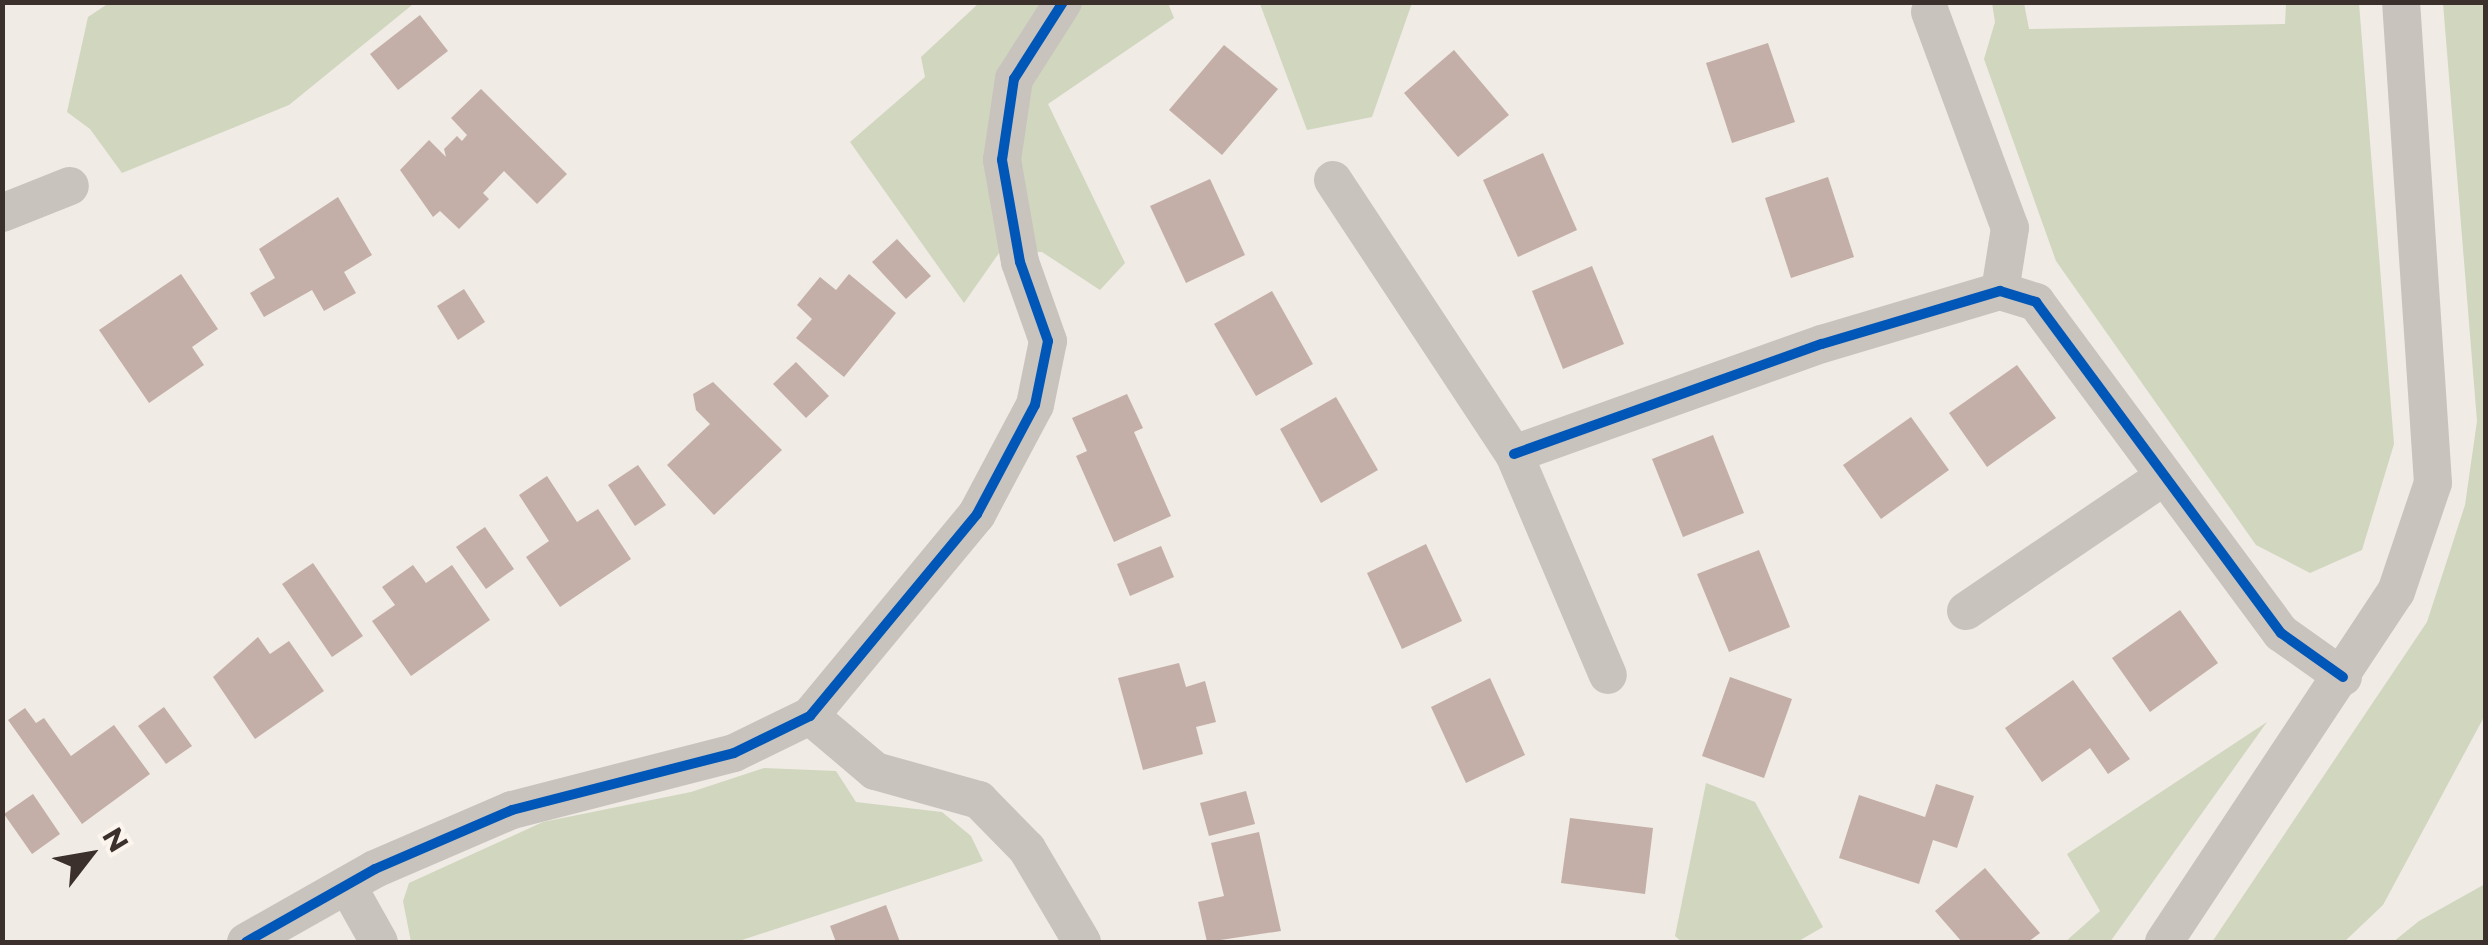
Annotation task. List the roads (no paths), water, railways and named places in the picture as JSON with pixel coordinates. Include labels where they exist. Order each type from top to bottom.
[{"type":"street","points":[[246,942],[347,885],[512,810],[734,753],[810,716],[976,514],[1035,405],[1048,341],[1020,262],[1002,160],[1014,79],[1062,2]]},
{"type":"street","points":[[2164,942],[2396,592],[2433,482],[2401,2]]},
{"type":"street","points":[[1930,12],[2010,228],[2000,291]]},
{"type":"street","points":[[1333,180],[1514,454],[1608,675]]},
{"type":"street","points":[[2,213],[70,186]]},
{"type":"street","points":[[1514,454],[1822,344],[2000,291],[2036,302],[2281,633],[2343,677]]},
{"type":"street","points":[[1966,611],[2165,476]]},
{"type":"street","points":[[810,716],[875,771],[978,800],[1027,849],[1082,942]]},
{"type":"street","points":[[347,885],[378,942]]}]
